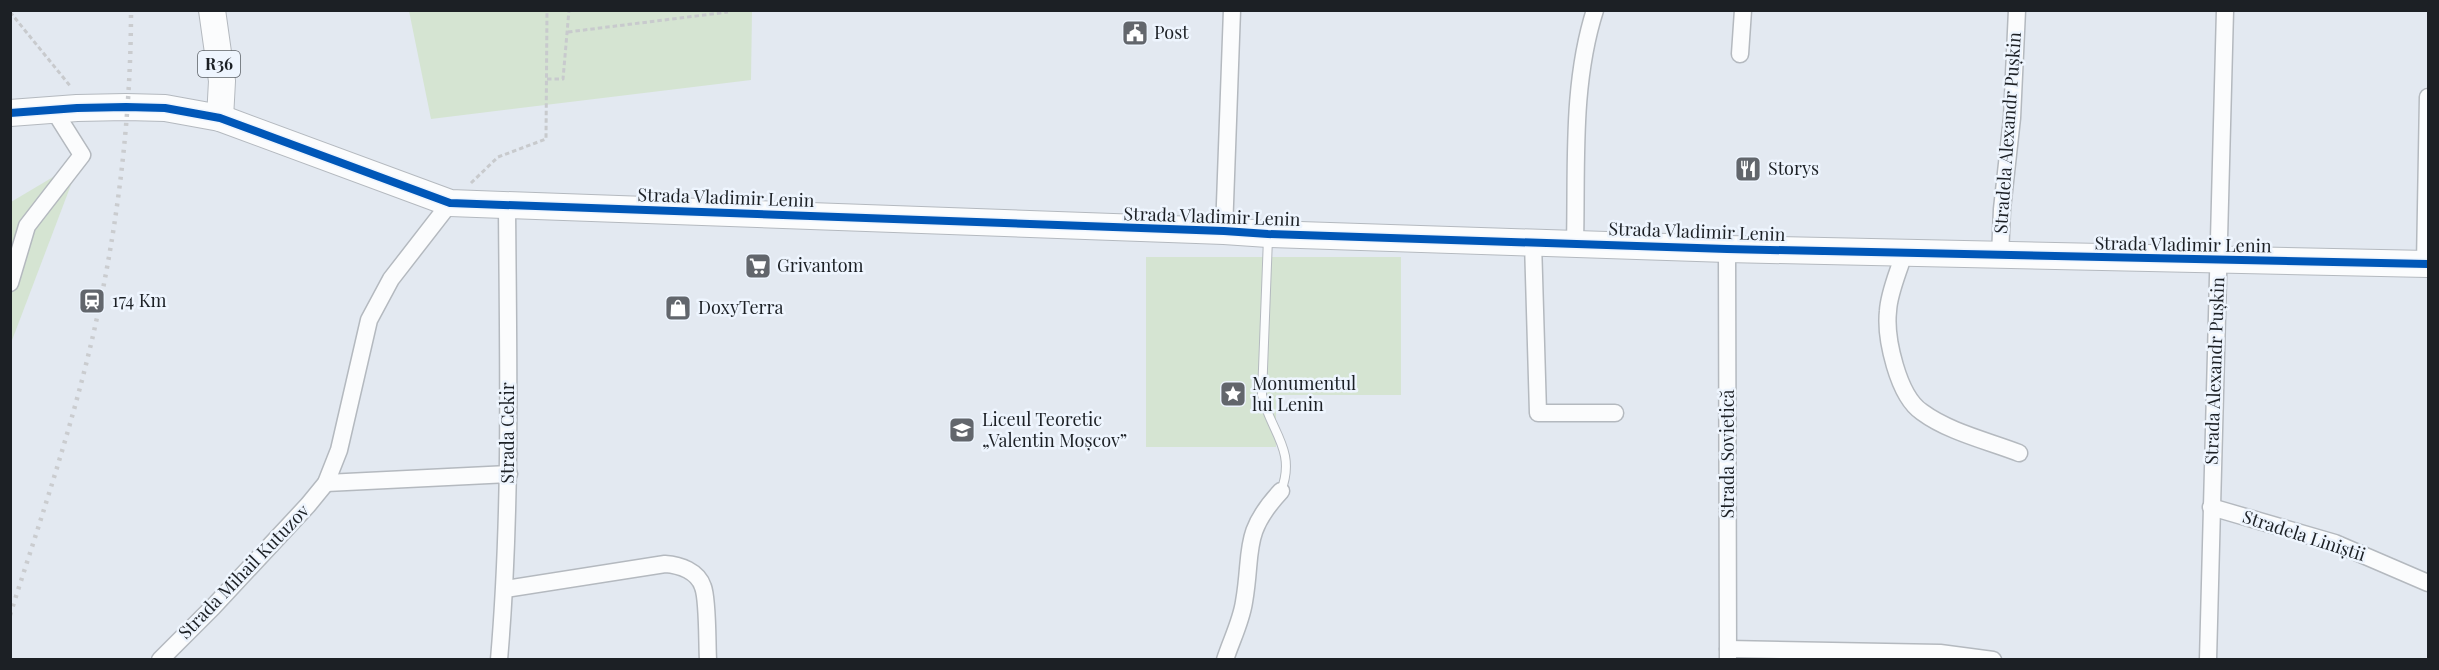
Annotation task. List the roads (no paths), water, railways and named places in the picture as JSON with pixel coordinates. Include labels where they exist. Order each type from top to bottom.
[{"type":"main road","name":"R36","points":[[212,10],[222,81],[220,118]]},
{"type":"main road","name":"Strada Vladimir Lenin","points":[[10,113],[87,107],[165,108],[220,118],[450,203],[1727,249],[2427,264]]},
{"type":"street","points":[[1224,231],[1232,10]]},
{"type":"street","points":[[1575,243],[1578,113],[1582,56],[1595,10]]},
{"type":"street","points":[[1740,54],[1743,10]]},
{"type":"street","name":"Stradela Alexandr Pușkin","points":[[2000,256],[2002,209],[2012,118],[2017,10]]},
{"type":"street","name":"Strada Alexandr Pușkin","points":[[2208,660],[2225,10]]},
{"type":"street","points":[[2427,264],[2428,97]]},
{"type":"street","points":[[10,283],[27,226],[82,155],[53,109]]},
{"type":"street","name":"Strada Mihail Kutuzov","points":[[160,660],[221,599],[326,483],[339,450],[369,320],[391,279],[450,203]]},
{"type":"street","name":"Strada Cekir","points":[[499,660],[505,589],[508,474],[507,206]]},
{"type":"street","points":[[1533,242],[1538,413],[1615,413]]},
{"type":"street","name":"Strada Sovietică","points":[[1727,249],[1728,654]]},
{"type":"street","points":[[1904,253],[1888,310],[1891,348],[1906,394],[1920,412],[1949,426],[2019,453]]},
{"type":"street","points":[[326,483],[508,474]]},
{"type":"street","points":[[1225,660],[1244,604],[1251,537],[1258,519],[1281,491]]},
{"type":"street","name":"Stradela Liniștii","points":[[2211,507],[2335,543],[2428,583]]},
{"type":"street","points":[[505,589],[676,564],[692,573],[704,588],[708,660]]},
{"type":"street","points":[[1728,654],[1940,653],[1993,660]]},
{"type":"lane","points":[[1268,234],[1262,395],[1265,409],[1281,439],[1284,450],[1284,482],[1281,491]]},
{"type":"railway","points":[[10,615],[69,427],[98,313],[118,201],[129,87],[131,10]]},
{"type":"place","name":"Post","points":[[1135,33]]},
{"type":"place","name":"Storys","points":[[1748,169]]},
{"type":"place","name":"Grivantom","points":[[758,266]]},
{"type":"place","name":"174 Km","points":[[92,301]]},
{"type":"place","name":"DoxyTerra","points":[[678,308]]},
{"type":"place","name":"Monumentul lui Lenin","points":[[1233,394]]},
{"type":"place","name":"Liceul Teoretic „Valentin Moșcov”","points":[[962,430]]}]
